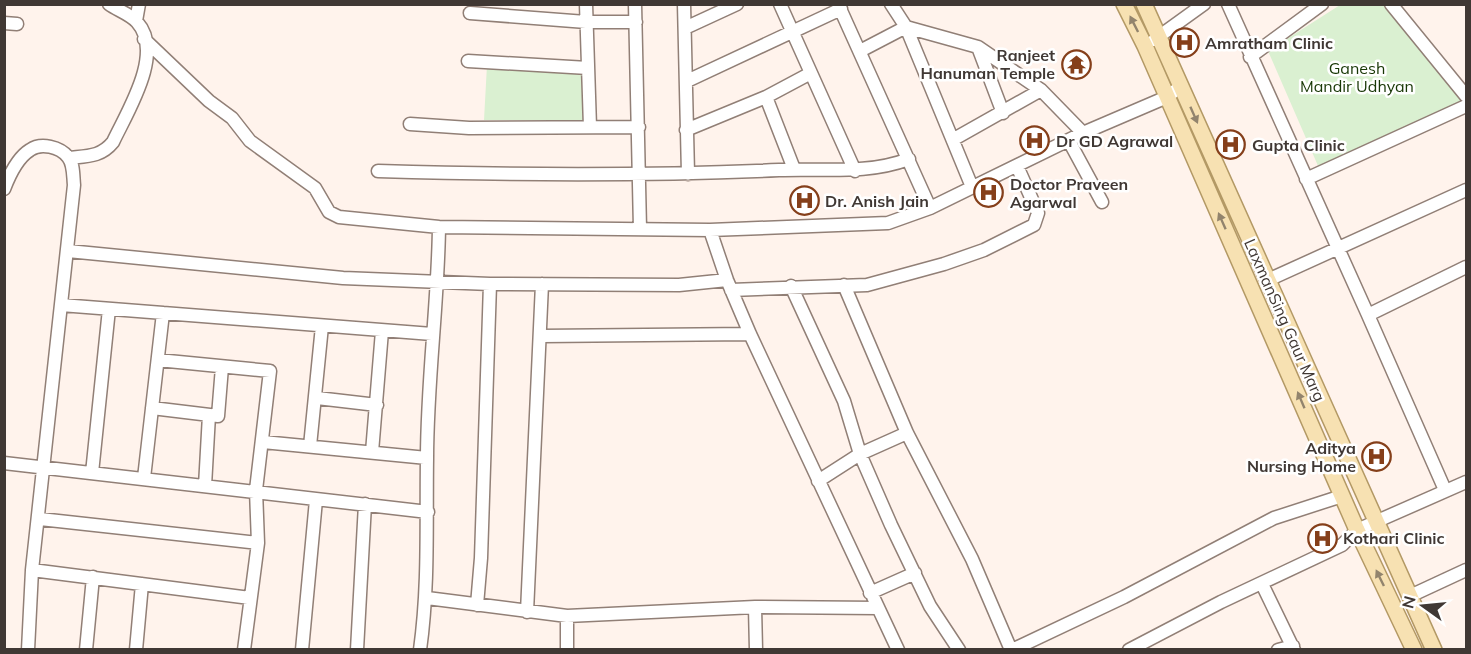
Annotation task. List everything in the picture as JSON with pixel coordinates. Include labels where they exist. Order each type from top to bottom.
[{"type":"main road","name":"LaxmanSing Gaur Marg","points":[[1124,4],[1145,46],[1357,530],[1414,650]]},
{"type":"main road","name":"LaxmanSing Gaur Marg","points":[[1144,4],[1434,650]]},
{"type":"street","points":[[109,4],[136,21],[144,39],[209,101],[232,118],[250,141],[315,188],[329,212],[339,217],[439,227],[710,230],[888,223],[930,208],[1083,133],[1167,97],[1181,86]]},
{"type":"street","points":[[136,21],[139,4]]},
{"type":"street","points":[[586,4],[590,127]]},
{"type":"street","points":[[635,4],[640,229]]},
{"type":"street","points":[[684,4],[688,174]]},
{"type":"street","points":[[685,28],[737,4]]},
{"type":"street","points":[[780,4],[855,171]]},
{"type":"street","points":[[891,4],[906,27],[972,187]]},
{"type":"street","points":[[1145,46],[1204,4]]},
{"type":"street","points":[[1228,4],[1445,490]]},
{"type":"street","points":[[1250,57],[1322,4]]},
{"type":"street","points":[[1391,4],[1467,96]]},
{"type":"street","points":[[687,81],[840,7],[930,208]]},
{"type":"street","points":[[470,13],[586,22],[636,22]]},
{"type":"street","points":[[860,51],[906,27],[978,47],[1041,90],[1083,133]]},
{"type":"street","points":[[4,189],[17,164],[30,150],[49,146],[69,158],[97,155],[113,142],[144,78],[144,39]]},
{"type":"street","points":[[978,47],[1003,113]]},
{"type":"street","points":[[468,61],[588,68]]},
{"type":"street","points":[[686,130],[766,97],[811,74]]},
{"type":"street","points":[[954,139],[1041,90]]},
{"type":"street","points":[[766,97],[794,169]]},
{"type":"street","points":[[1306,179],[1467,106]]},
{"type":"street","points":[[410,124],[469,128],[639,127]]},
{"type":"street","points":[[1069,141],[1102,201]]},
{"type":"street","points":[[28,650],[33,570],[74,185],[69,158]]},
{"type":"street","points":[[378,171],[555,176],[688,174],[794,169],[855,171],[891,165],[909,159]]},
{"type":"street","points":[[68,251],[343,279],[490,284],[867,285],[924,271],[984,249],[1034,225],[1038,213],[1017,166]]},
{"type":"street","points":[[1268,280],[1467,190]]},
{"type":"street","points":[[420,650],[427,598],[427,458],[432,334],[438,283],[439,227]]},
{"type":"street","points":[[710,230],[729,285],[750,334],[898,650]]},
{"type":"street","points":[[1368,315],[1467,267]]},
{"type":"street","points":[[477,605],[490,284]]},
{"type":"street","points":[[527,612],[529,525],[542,336],[542,284]]},
{"type":"street","points":[[844,285],[907,434],[972,559],[1012,650],[1135,591],[1274,518],[1342,496]]},
{"type":"street","points":[[791,286],[844,401],[860,454],[930,606],[959,650]]},
{"type":"street","points":[[61,305],[432,334]]},
{"type":"street","points":[[92,473],[109,309]]},
{"type":"street","points":[[144,478],[163,314]]},
{"type":"street","points":[[310,446],[317,398],[322,326]]},
{"type":"street","points":[[372,452],[382,331]]},
{"type":"street","points":[[542,336],[750,334]]},
{"type":"street","points":[[158,360],[270,371],[256,490],[258,543],[244,650]]},
{"type":"street","points":[[152,408],[218,416],[222,367]]},
{"type":"street","points":[[317,398],[377,405]]},
{"type":"street","points":[[205,486],[209,415]]},
{"type":"street","points":[[818,481],[860,454],[907,434]]},
{"type":"street","points":[[263,442],[427,458]]},
{"type":"street","points":[[4,463],[256,490],[316,501],[365,504],[428,512]]},
{"type":"street","points":[[1129,650],[1221,602],[1342,545],[1357,530],[1467,482]]},
{"type":"street","points":[[302,650],[316,501]]},
{"type":"street","points":[[357,650],[365,504]]},
{"type":"street","points":[[40,519],[258,543]]},
{"type":"street","points":[[33,570],[250,597]]},
{"type":"street","points":[[1410,596],[1467,570]]},
{"type":"street","points":[[870,593],[915,573]]},
{"type":"street","points":[[86,650],[93,577]]},
{"type":"street","points":[[136,650],[142,584]]},
{"type":"street","points":[[1263,584],[1293,648],[1278,650]]},
{"type":"street","points":[[427,598],[567,616],[755,607],[878,608]]},
{"type":"street","points":[[755,607],[756,650]]},
{"type":"street","points":[[567,616],[567,650]]},
{"type":"green space","name":"Ganesh Mandir Udhyan","points":[[1340,5],[1393,5],[1464,102],[1322,175],[1268,51]]},
{"type":"green space","points":[[487,65],[588,72],[586,120],[484,120]]},
{"type":"place","name":"Amratham Clinic","points":[[1184,43]]},
{"type":"place","name":"Ranjeet Hanuman Temple","points":[[1076,64]]},
{"type":"place","name":"Dr GD Agrawal","points":[[1035,141]]},
{"type":"place","name":"Gupta Clinic","points":[[1231,145]]},
{"type":"place","name":"Doctor Praveen Agarwal","points":[[989,193]]},
{"type":"place","name":"Dr. Anish Jain","points":[[804,201]]},
{"type":"place","name":"Aditya Nursing Home","points":[[1377,457]]},
{"type":"place","name":"Kothari Clinic","points":[[1322,538]]}]
